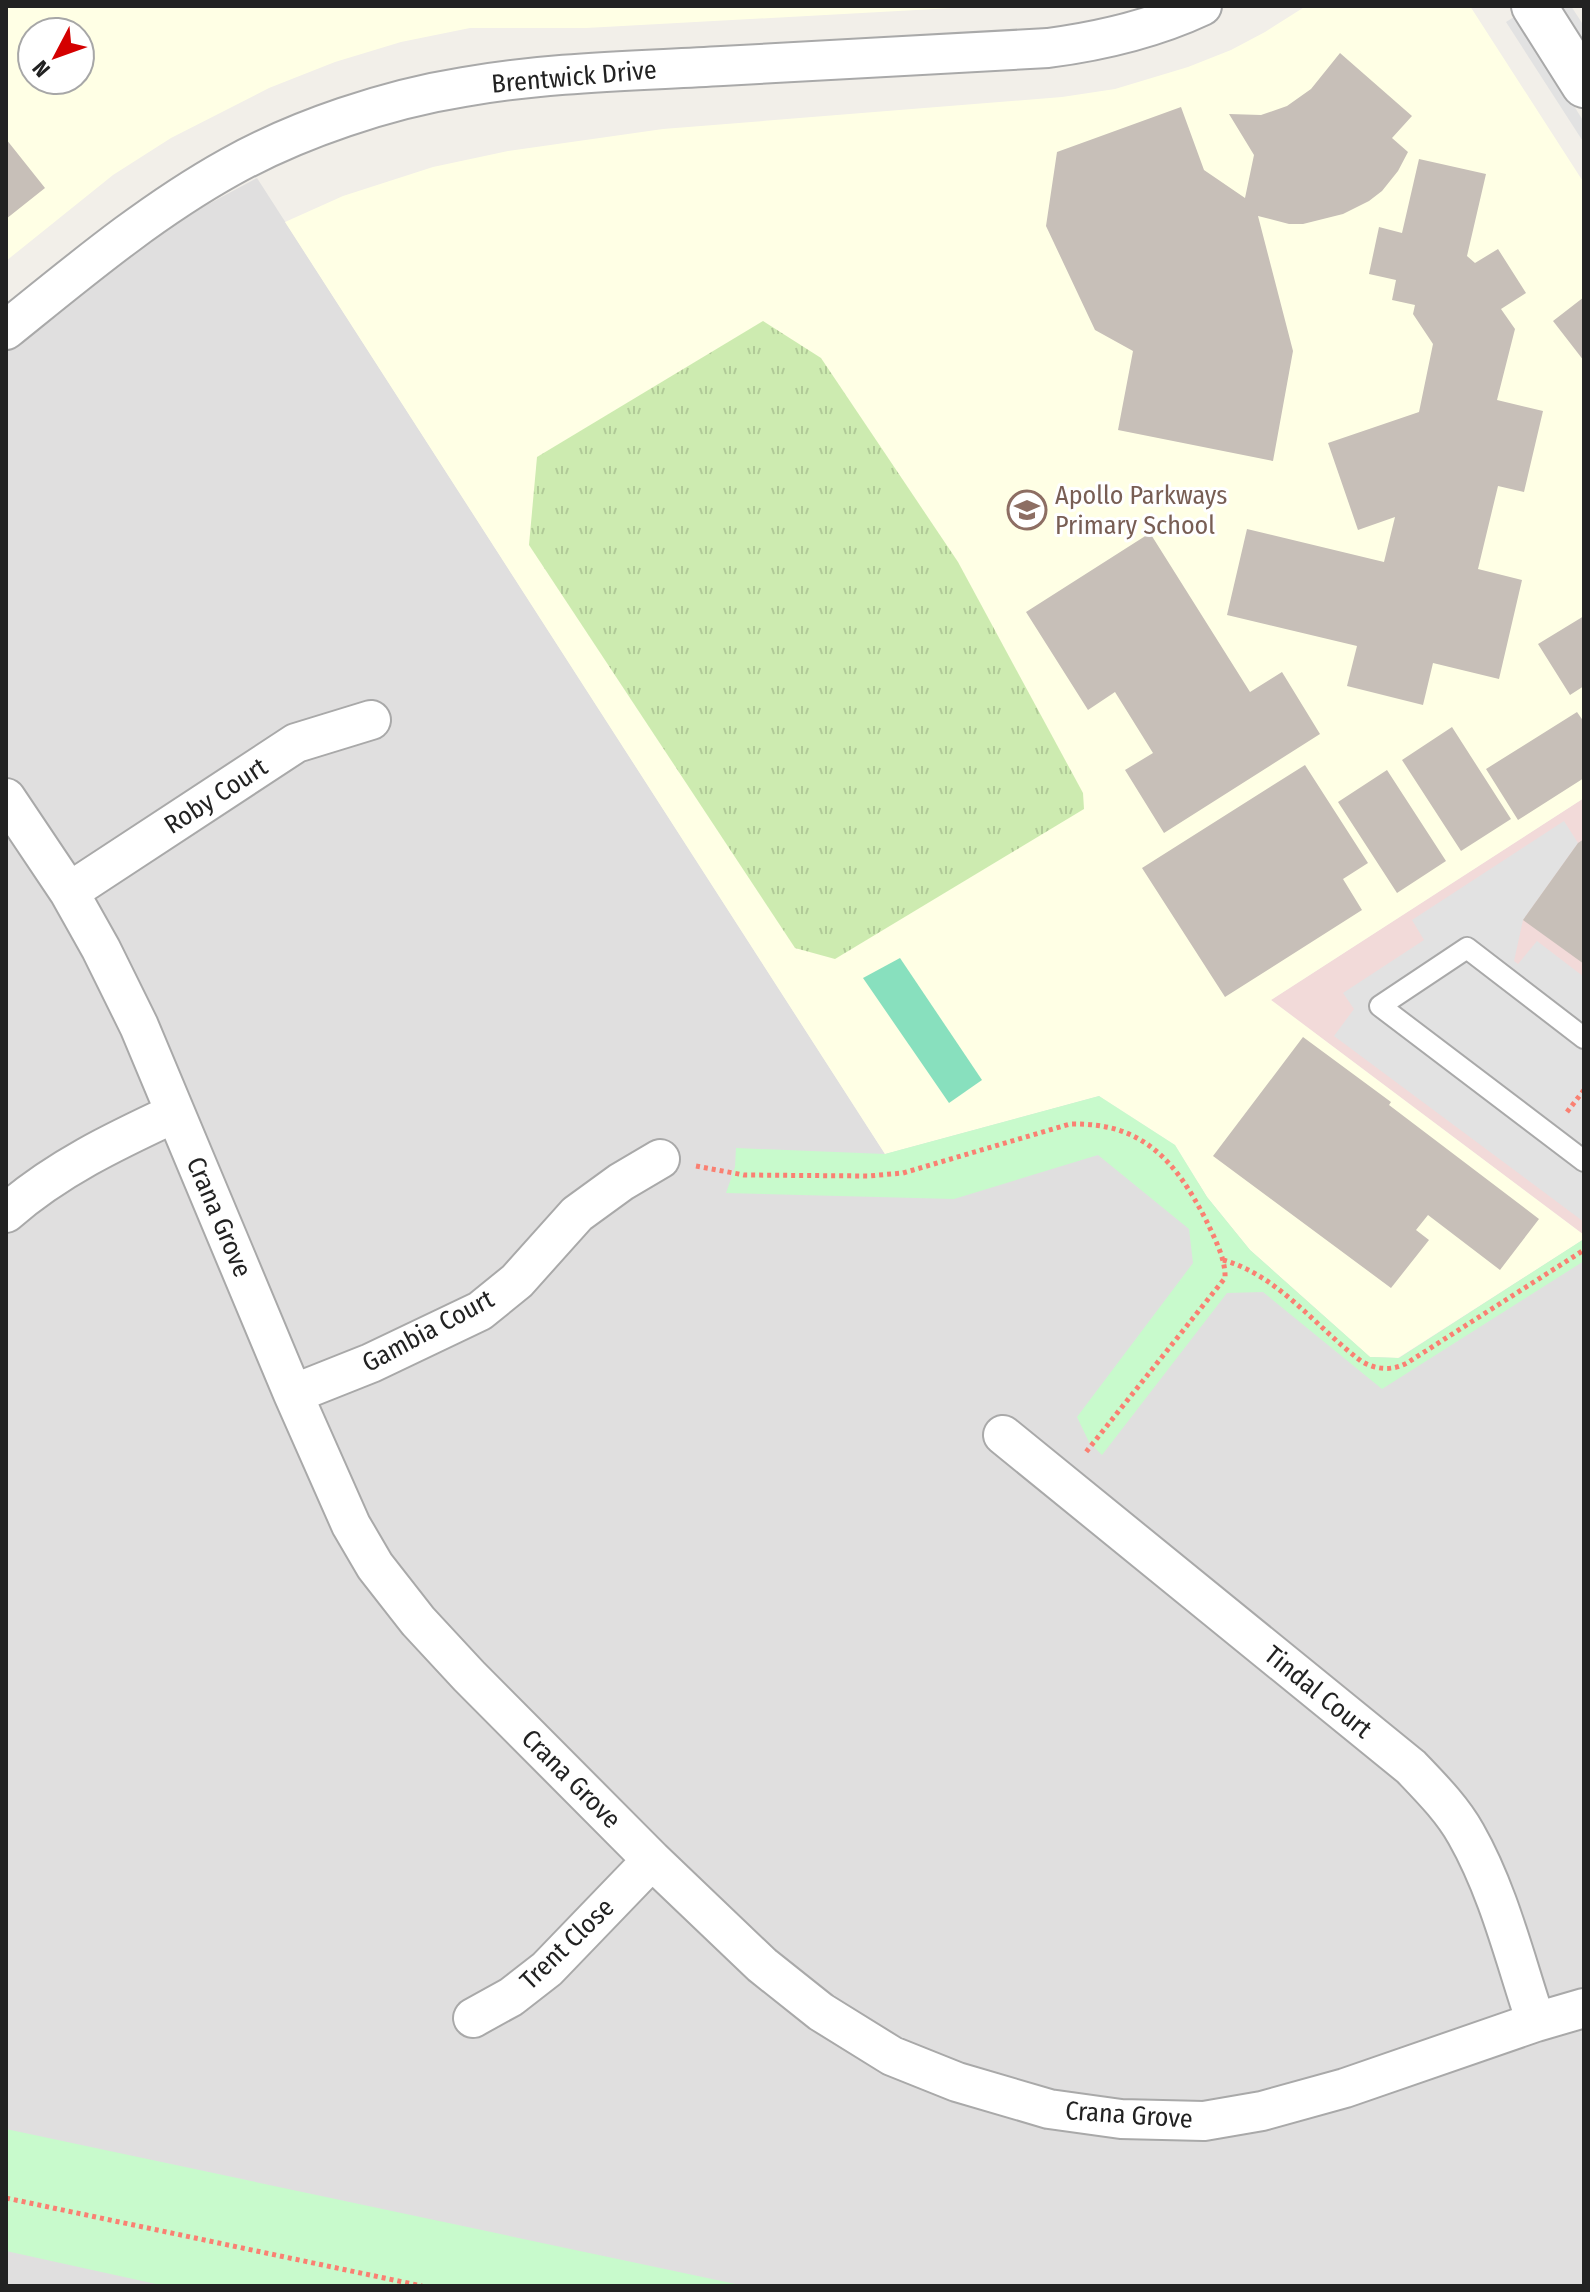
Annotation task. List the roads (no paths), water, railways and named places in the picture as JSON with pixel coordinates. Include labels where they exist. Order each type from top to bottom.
[{"type":"street","name":"Brentwick Drive","points":[[6,330],[111,245],[232,166],[351,116],[409,99],[462,87],[577,74],[1048,48],[1113,37],[1202,6]]},
{"type":"street","points":[[1534,6],[1584,85]]},
{"type":"street","name":"Roby Court","points":[[69,892],[296,743],[371,720]]},
{"type":"street","name":"Crana Grove","points":[[6,798],[69,892],[139,1026],[293,1394],[351,1525],[375,1566],[418,1621],[469,1676],[652,1860],[762,1965],[821,2012],[892,2056],[957,2082],[1049,2109],[1121,2119],[1204,2121],[1345,2088],[1584,2008]]},
{"type":"street","points":[[6,1213],[36,1187],[97,1150],[175,1113]]},
{"type":"street","name":"Gambia Court","points":[[293,1394],[371,1363],[480,1311],[517,1281],[577,1214],[660,1159]]},
{"type":"street","name":"Tindal Court","points":[[1003,1435],[1411,1767],[1440,1798],[1465,1833],[1486,1875],[1536,2022]]},
{"type":"street","name":"Trent Close","points":[[473,2018],[511,1997],[547,1969],[652,1860]]},
{"type":"lane","points":[[1584,1038],[1467,948],[1380,1006],[1584,1161]]},
{"type":"place","name":"Apollo Parkways Primary School","points":[[1027,510]]}]
